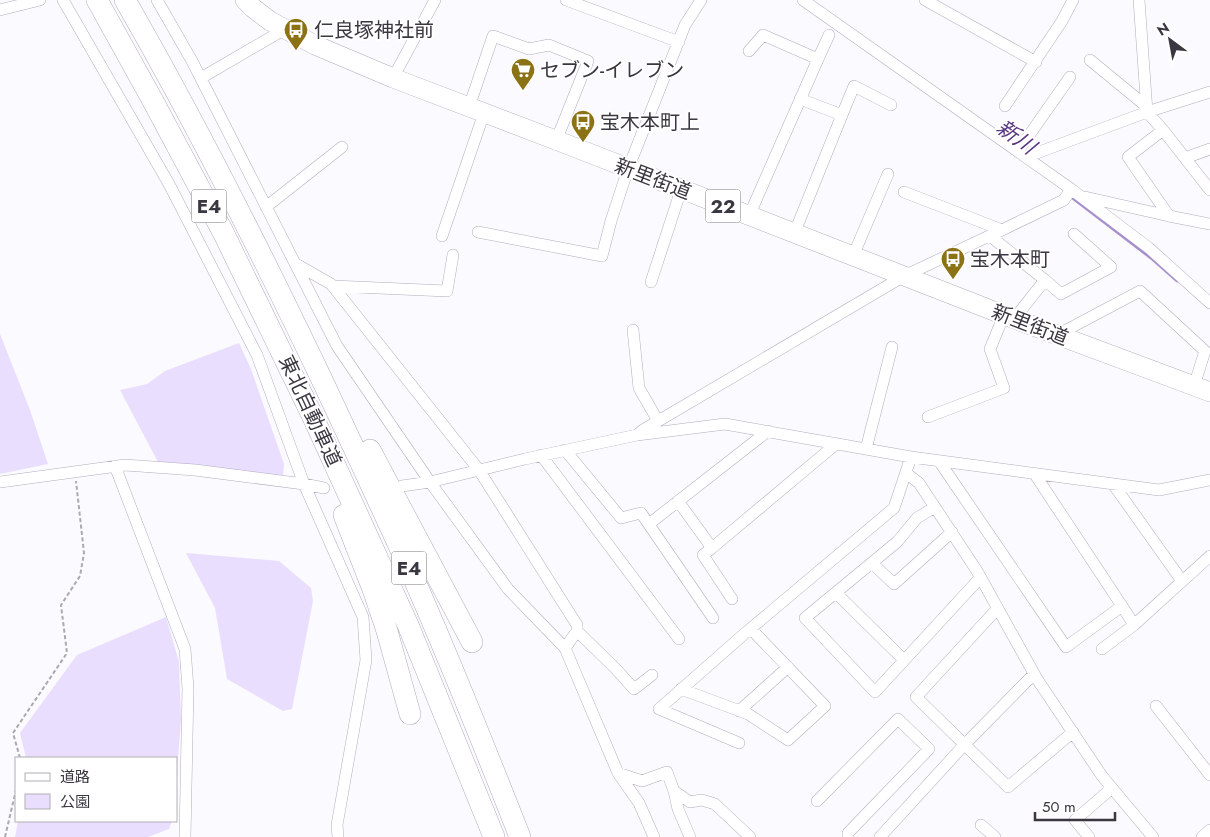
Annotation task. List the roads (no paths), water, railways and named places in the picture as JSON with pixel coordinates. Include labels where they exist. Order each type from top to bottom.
[{"type":"highway","name":"東北自動車道","points":[[97,0],[223,232],[313,417],[408,625],[494,837]]},
{"type":"highway","name":"東北自動車道","points":[[125,0],[238,210],[286,305],[364,470],[482,741],[520,837]]},
{"type":"highway","points":[[286,305],[343,398],[472,642]]},
{"type":"highway","points":[[313,417],[332,485],[385,623],[410,714]]},
{"type":"main road","name":"新里街道","points":[[245,0],[270,21],[315,45],[392,78],[1009,317],[1202,389]]},
{"type":"street","points":[[0,10],[40,0]]},
{"type":"street","points":[[64,0],[169,184],[256,355],[304,484],[363,617],[366,660],[337,825],[338,837]]},
{"type":"street","points":[[157,0],[201,78],[338,346],[430,482],[508,589],[565,648],[618,773],[639,803],[654,837]]},
{"type":"street","points":[[392,78],[434,0]]},
{"type":"street","points":[[566,0],[679,42]]},
{"type":"street","points":[[478,232],[602,256],[628,169],[685,25],[701,0]]},
{"type":"street","points":[[925,0],[1036,62]]},
{"type":"street","points":[[1005,106],[1036,62],[1073,0]]},
{"type":"street","points":[[1139,0],[1147,109]]},
{"type":"street","points":[[810,2],[1075,192],[1149,248],[1210,303]]},
{"type":"street","points":[[201,78],[285,29]]},
{"type":"street","points":[[749,51],[764,35],[818,59]]},
{"type":"street","points":[[749,216],[829,35]]},
{"type":"street","points":[[442,236],[476,110],[493,36],[529,49],[550,45],[588,61],[556,141]]},
{"type":"street","points":[[1090,60],[1147,109],[1210,190]]},
{"type":"street","points":[[1022,154],[1070,77]]},
{"type":"street","points":[[794,234],[854,86],[891,105]]},
{"type":"street","points":[[1022,154],[1147,109],[1210,92]]},
{"type":"street","points":[[800,99],[842,115]]},
{"type":"street","points":[[1163,130],[1128,157],[1169,216]]},
{"type":"street","points":[[266,207],[342,147]]},
{"type":"street","points":[[1185,158],[1210,149]]},
{"type":"street","points":[[853,256],[888,174]]},
{"type":"street","points":[[650,282],[681,190]]},
{"type":"street","points":[[904,192],[1002,230]]},
{"type":"street","points":[[1075,192],[1169,216],[1210,224]]},
{"type":"street","points":[[637,436],[658,421],[904,276],[1064,200],[1075,192]]},
{"type":"street","points":[[990,236],[1061,294],[1111,267],[1074,234]]},
{"type":"street","points":[[333,286],[447,291],[453,255]]},
{"type":"street","points":[[295,264],[333,286],[479,470],[577,625],[577,632],[565,648]]},
{"type":"street","points":[[928,417],[1004,388],[990,349],[1009,317],[1045,280]]},
{"type":"street","points":[[1057,335],[1140,291],[1205,351],[1202,389]]},
{"type":"street","points":[[633,330],[639,388],[658,421]]},
{"type":"street","points":[[866,449],[892,347]]},
{"type":"street","points":[[402,486],[430,482],[541,455],[637,436],[725,424],[911,457],[1159,490],[1210,480]]},
{"type":"street","points":[[649,524],[768,431]]},
{"type":"street","points":[[732,599],[703,555],[836,444]]},
{"type":"street","points":[[565,450],[621,518],[641,512],[713,618]]},
{"type":"street","points":[[541,455],[679,638]]},
{"type":"street","points":[[739,742],[659,709],[894,508],[911,457]]},
{"type":"street","points":[[939,461],[1066,647],[1122,606]]},
{"type":"street","points":[[0,482],[125,465],[195,470],[324,488]]},
{"type":"street","points":[[115,466],[185,648],[188,688],[185,837]]},
{"type":"street","points":[[906,473],[919,483],[952,532],[977,571],[1034,674],[1102,776],[1150,833],[1136,837]]},
{"type":"street","points":[[1034,473],[1134,625]]},
{"type":"street","points":[[1113,484],[1182,581]]},
{"type":"street","points":[[678,501],[712,548]]},
{"type":"street","points":[[935,507],[917,518],[897,542],[805,618],[875,692],[980,578]]},
{"type":"street","points":[[872,563],[894,584],[952,532]]},
{"type":"street","points":[[1102,649],[1134,625],[1209,558]]},
{"type":"street","points":[[836,592],[904,660]]},
{"type":"street","points":[[998,609],[916,697],[1008,787],[1073,732]]},
{"type":"street","points":[[681,689],[748,714],[788,740],[825,706],[751,629]]},
{"type":"street","points":[[577,632],[634,689],[652,675]]},
{"type":"street","points":[[740,711],[788,667]]},
{"type":"street","points":[[880,837],[965,744],[1034,674]]},
{"type":"street","points":[[1156,706],[1210,775]]},
{"type":"street","points":[[817,801],[898,718],[929,749],[848,833],[848,837]]},
{"type":"street","points":[[618,773],[642,781],[666,772],[674,791],[678,809],[690,837]]},
{"type":"street","points":[[1089,837],[1075,820],[1112,788]]},
{"type":"street","points":[[674,791],[690,802],[702,800],[715,804],[750,837]]},
{"type":"street","points":[[981,825],[995,837]]},
{"type":"street","points":[[1202,837],[1210,830]]},
{"type":"waterway","name":"新川","points":[[1070,196],[1151,258],[1177,281]]},
{"type":"place","name":"仁良塚神社前","points":[[296,51]]},
{"type":"place","name":"セブン-イレブン","points":[[523,91]]},
{"type":"place","name":"宝木本町上","points":[[583,143]]},
{"type":"place","name":"宝木本町","points":[[953,280]]}]
